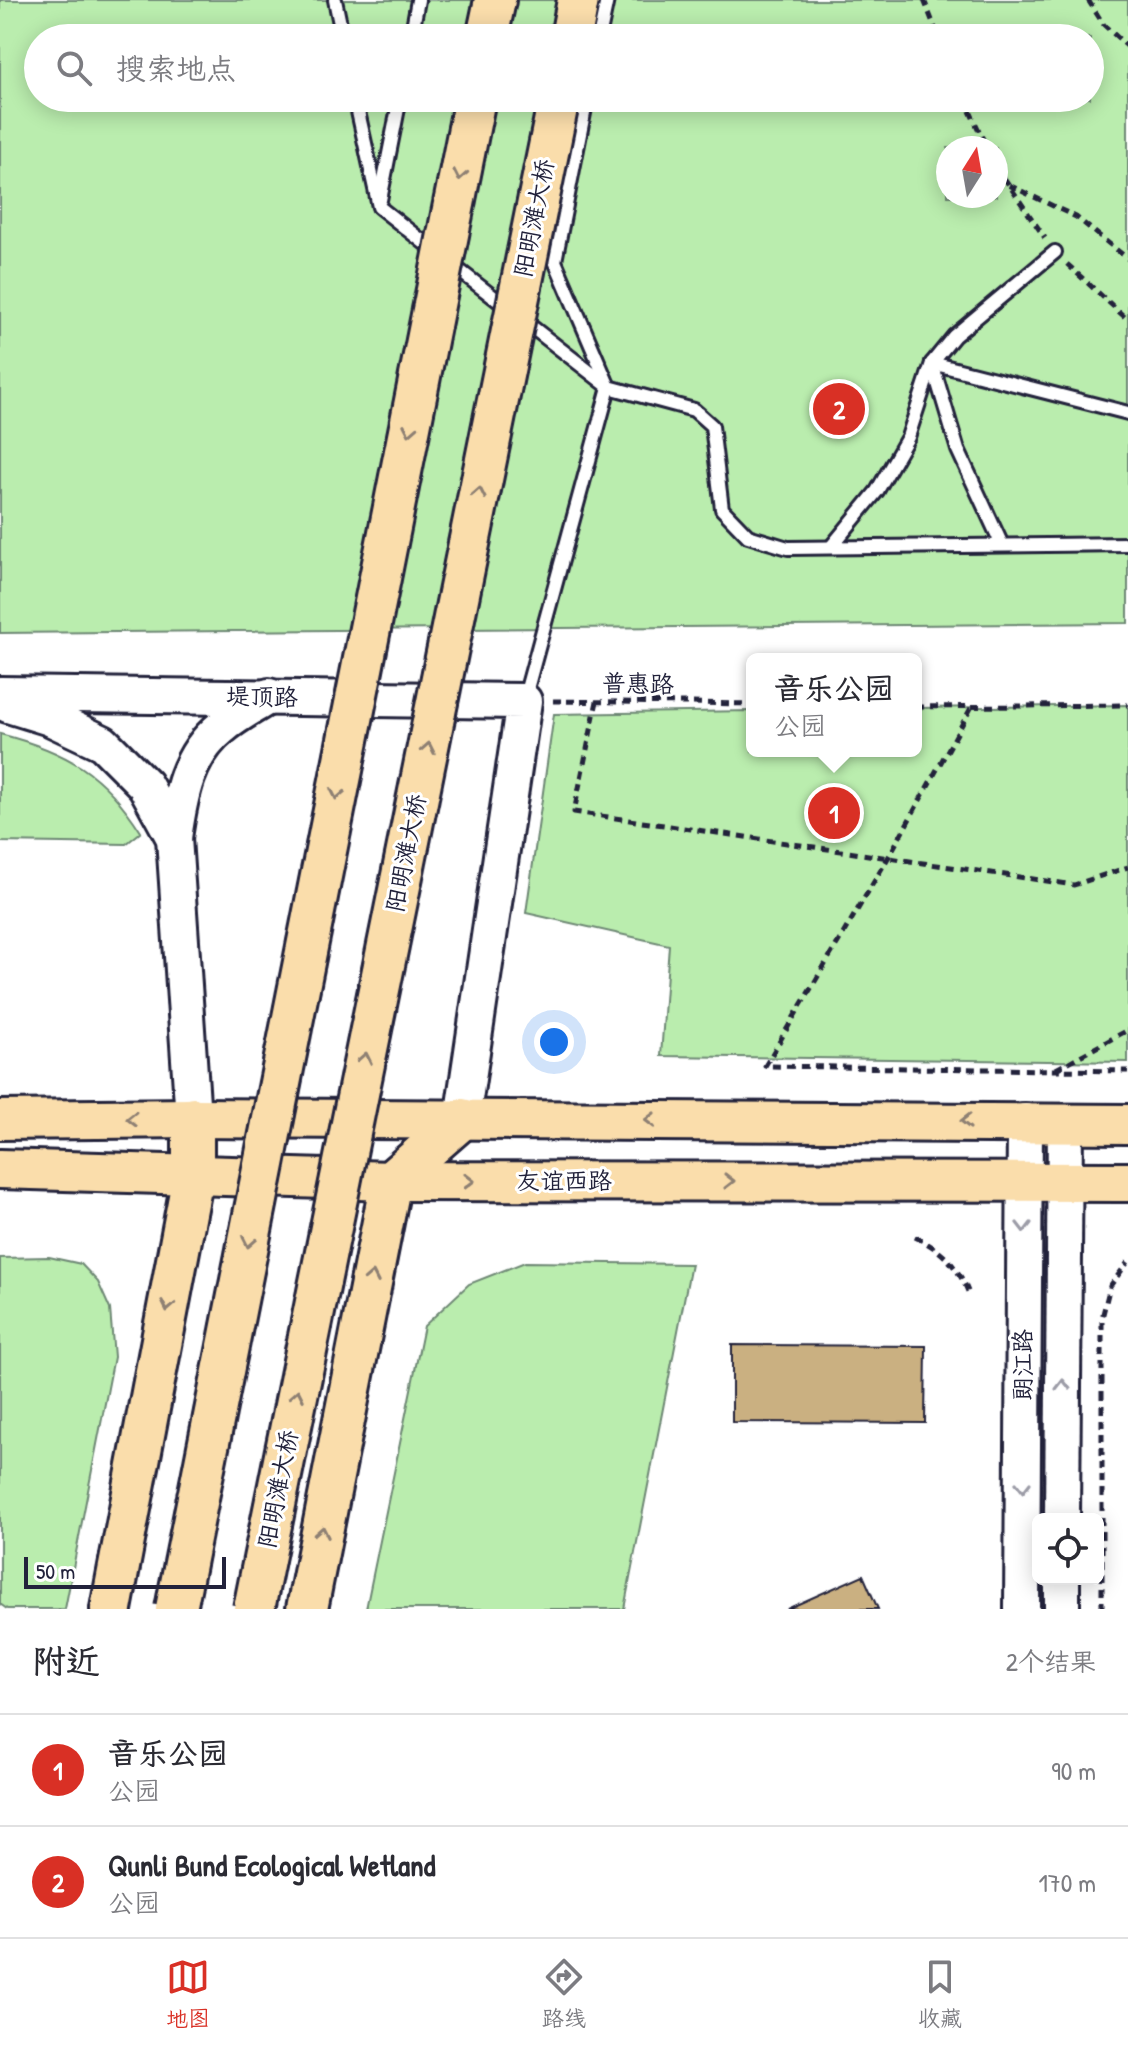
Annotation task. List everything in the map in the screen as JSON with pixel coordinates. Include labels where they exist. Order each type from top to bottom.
[{"type":"highway","points":[[490,24],[495,0]]},
{"type":"highway","points":[[574,24],[578,0]]},
{"type":"highway","points":[[176,1609],[472,112]]},
{"type":"highway","name":"阳明滩大桥","points":[[254,1609],[556,112]]},
{"type":"highway","points":[[111,1609],[193,1176],[193,1118]]},
{"type":"highway","points":[[307,1609],[391,1181],[462,1119]]},
{"type":"main road","name":"堤顶路","points":[[0,694],[524,701]]},
{"type":"main road","points":[[193,1118],[174,838],[181,793],[190,767],[204,746],[221,728],[269,696]]},
{"type":"main road","points":[[462,1119],[524,701]]},
{"type":"main road","points":[[0,703],[50,718],[103,743],[145,785],[174,838]]},
{"type":"main road","points":[[0,1120],[193,1118],[1128,1124]]},
{"type":"main road","name":"朗江路","points":[[1022,1609],[1025,1121]]},
{"type":"main road","name":"朗江路","points":[[1062,1513],[1065,1123]]},
{"type":"main road","name":"友谊西路","points":[[0,1169],[391,1181],[1128,1182]]},
{"type":"main road","points":[[1062,1585],[1062,1609]]},
{"type":"lane","points":[[335,0],[340,24]]},
{"type":"lane","points":[[414,24],[418,0]]},
{"type":"lane","points":[[602,24],[607,0]]},
{"type":"lane","points":[[358,112],[379,207],[609,387],[694,410],[712,426],[722,509],[748,536],[788,548],[1128,544]]},
{"type":"lane","points":[[379,207],[397,112]]},
{"type":"lane","points":[[524,701],[609,387],[555,261],[584,112]]},
{"type":"lane","points":[[831,547],[877,491],[908,437],[932,363],[954,336],[1055,252]]},
{"type":"lane","points":[[932,363],[1128,413]]},
{"type":"lane","points":[[932,363],[958,450],[1002,545]]},
{"type":"path","points":[[924,0],[933,24]]},
{"type":"path","points":[[1088,0],[1103,24]]},
{"type":"path","points":[[1104,25],[1128,47]]},
{"type":"path","points":[[970,112],[981,136]]},
{"type":"path","points":[[1008,184],[1076,217],[1128,259]]},
{"type":"path","name":"普惠路","points":[[524,701],[746,704]]},
{"type":"path","points":[[597,701],[574,812],[1074,885],[1128,867]]},
{"type":"path","points":[[922,707],[1128,705]]},
{"type":"path","points":[[971,708],[888,858],[765,1066],[1128,1071]]},
{"type":"path","points":[[1055,1070],[1128,1030]]},
{"type":"path","points":[[915,1237],[949,1259],[962,1276],[969,1294]]},
{"type":"path","points":[[1102,1609],[1102,1318],[1110,1286],[1128,1262]]},
{"type":"green space","points":[[0,0],[1128,0],[1128,623],[0,633]]},
{"type":"green space","points":[[1128,705],[1128,1062],[661,1056],[669,945],[526,913],[554,714],[746,711],[746,757],[922,757],[922,708]]},
{"type":"green space","points":[[0,734],[45,748],[81,767],[113,794],[141,832],[126,844],[0,842]]},
{"type":"green space","points":[[49,1257],[81,1264],[98,1282],[110,1309],[114,1357],[65,1609],[7,1609],[0,1604],[0,1258]]},
{"type":"green space","points":[[525,1262],[691,1264],[624,1609],[366,1609],[424,1326],[469,1284]]},
{"type":"building","points":[[732,1345],[926,1346],[925,1423],[732,1422]]},
{"type":"building","points":[[863,1575],[878,1609],[787,1609]]},
{"type":"place","name":"Qunli Bund Ecological Wetland","points":[[839,409]]},
{"type":"place","name":"音乐公园","points":[[834,813]]}]
